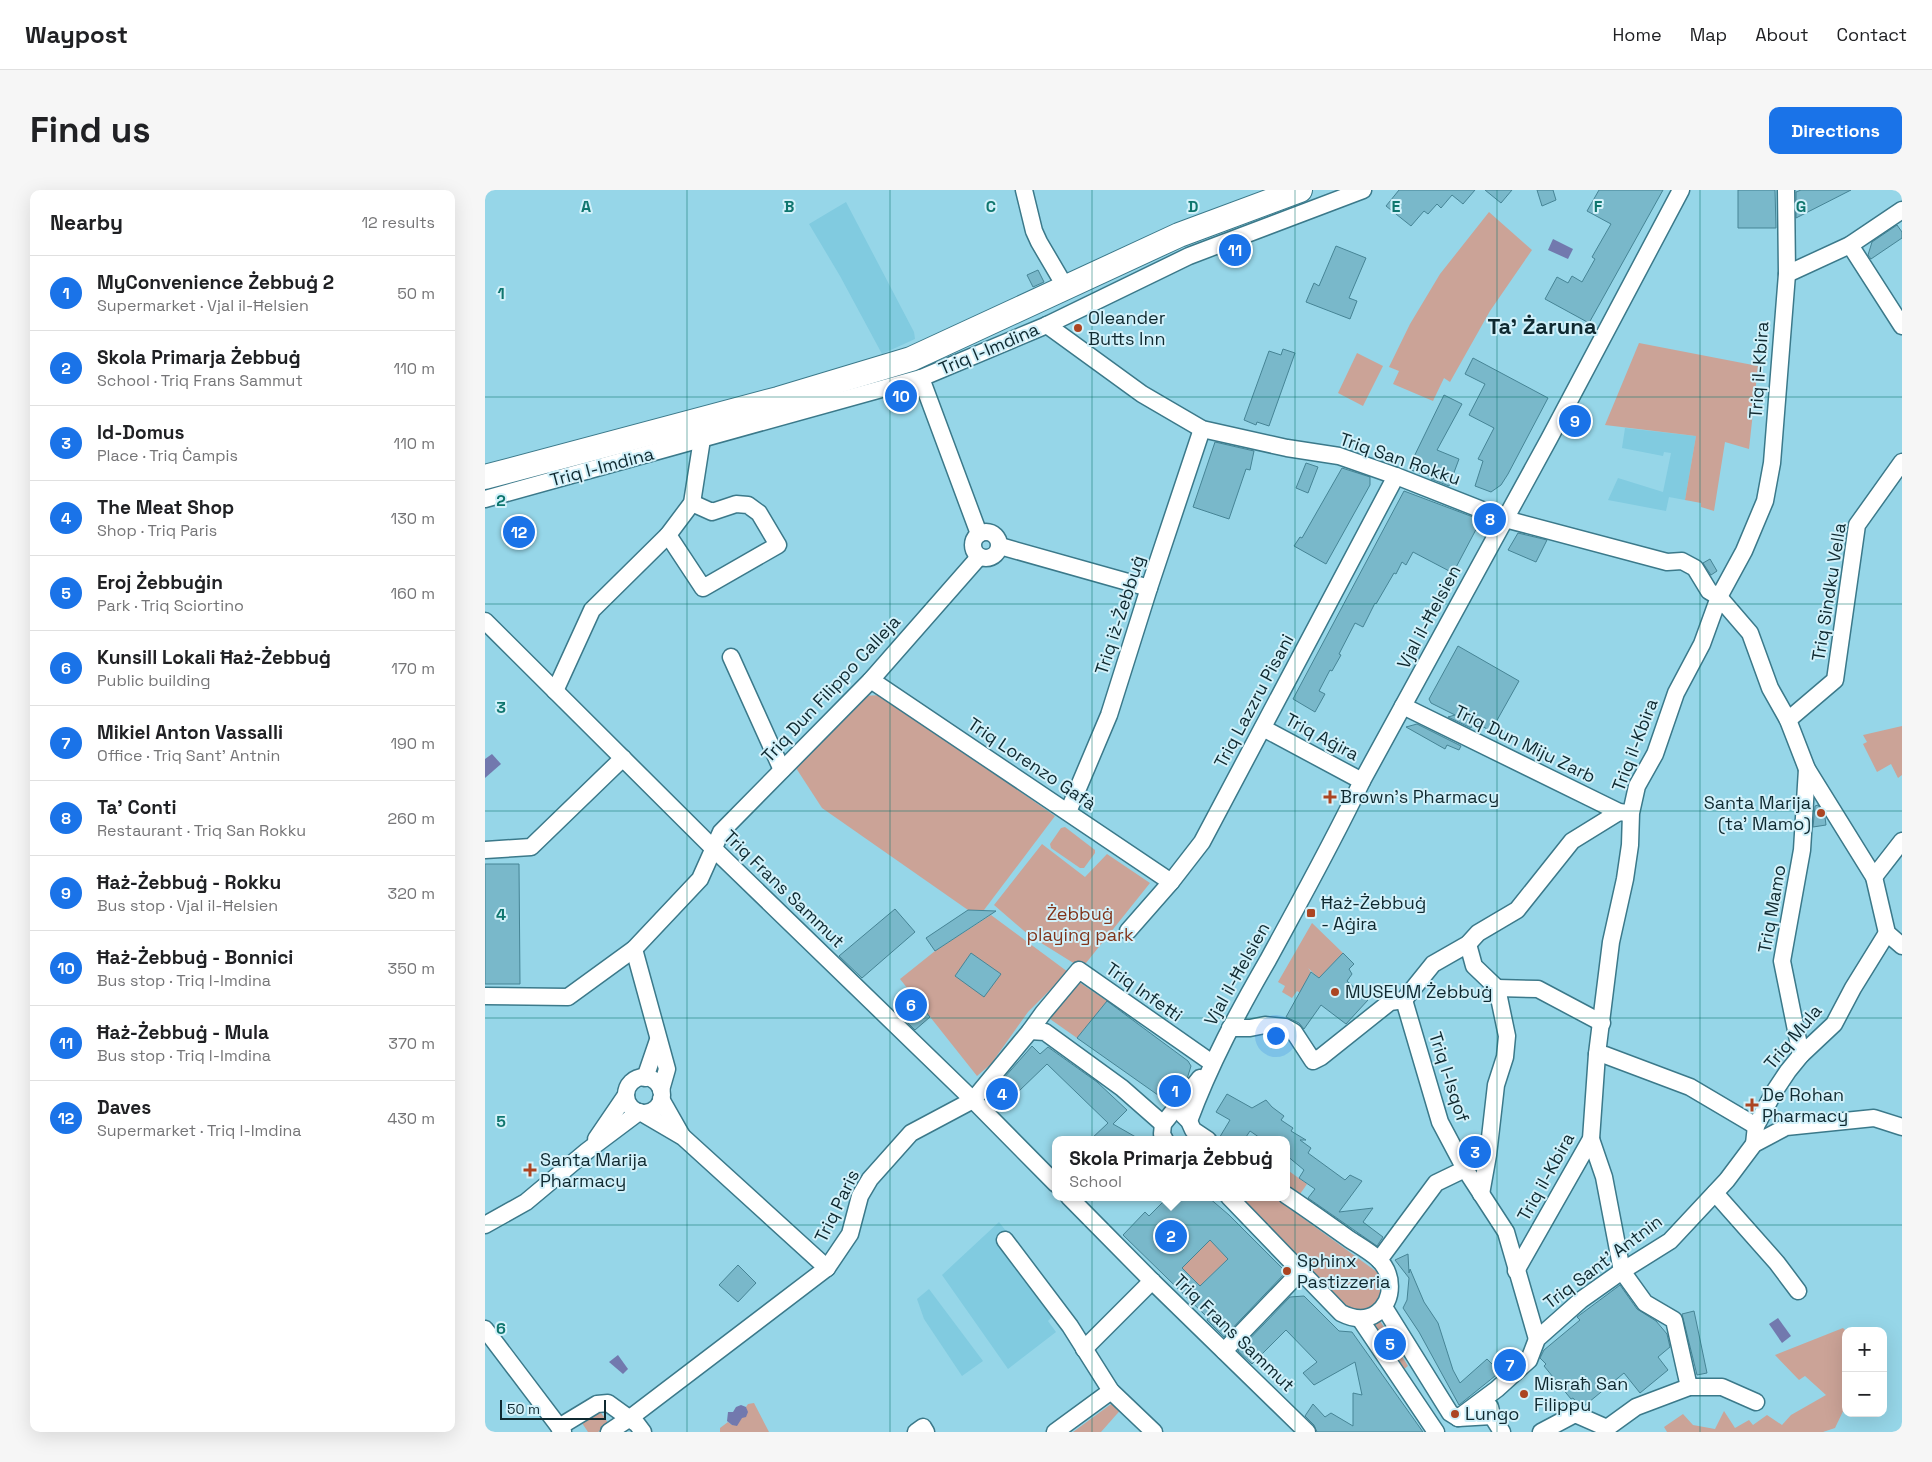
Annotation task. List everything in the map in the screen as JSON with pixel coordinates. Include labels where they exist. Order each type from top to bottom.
[{"type":"highway","name":"Triq l-Imdina","points":[[485,477],[778,399],[911,359],[1179,235],[1300,190]]},
{"type":"street","points":[[1024,190],[1034,231],[1067,288]]},
{"type":"street","name":"Triq l-Imdina","points":[[485,499],[921,378],[1047,326],[1189,256],[1363,190]]},
{"type":"street","name":"Vjal il-Ħelsien","points":[[1166,1126],[1212,1063],[1341,826],[1362,781],[1553,432],[1681,190]]},
{"type":"street","name":"Triq il-Kbira","points":[[1516,1271],[1591,1139],[1597,1054],[1611,942],[1630,845],[1625,813],[1637,786],[1655,754],[1676,693],[1702,644],[1719,597],[1744,551],[1765,501],[1772,463],[1787,274],[1786,190]]},
{"type":"street","points":[[1787,274],[1850,245],[1902,210]]},
{"type":"street","points":[[1850,245],[1902,326]]},
{"type":"street","name":"Triq San Rokku","points":[[1047,326],[1142,394],[1202,429],[1287,448],[1339,456],[1396,476],[1505,519],[1667,562],[1682,561],[1695,568],[1709,591],[1719,597]]},
{"type":"street","points":[[921,378],[979,534]]},
{"type":"street","name":"Triq iż-Żebbuġ","points":[[1068,812],[1109,715],[1202,429]]},
{"type":"street","points":[[555,691],[592,610],[668,535],[692,504],[702,439]]},
{"type":"street","name":"Triq Sindku Vella","points":[[1788,720],[1835,680],[1857,525],[1902,462]]},
{"type":"street","name":"Triq Lazzru Pisani","points":[[1128,931],[1171,882],[1202,842],[1396,476]]},
{"type":"street","points":[[668,535],[703,588],[778,544],[759,512],[748,505],[736,504],[712,512],[692,504]]},
{"type":"street","points":[[988,532],[994,534],[997,538],[1000,546],[999,551],[992,558],[987,559],[976,554],[973,541],[979,534],[988,532]]},
{"type":"street","points":[[1000,546],[1149,588]]},
{"type":"street","name":"Triq Dun Filippo Calleja","points":[[485,996],[568,997],[634,949],[700,879],[721,832],[871,680],[979,557]]},
{"type":"street","name":"Triq Mamo","points":[[1719,597],[1750,633],[1770,688],[1788,720],[1807,769],[1874,877],[1887,933]]},
{"type":"street","name":"Triq Frans Sammut","points":[[485,622],[714,849],[973,1100],[1052,1180]]},
{"type":"street","points":[[731,657],[782,770]]},
{"type":"street","name":"Triq Lorenzo Gafà","points":[[871,680],[1171,882]]},
{"type":"street","name":"Triq Dun Miju Zarb","points":[[1403,706],[1625,813]]},
{"type":"street","name":"Triq Aġira","points":[[1263,728],[1362,781]]},
{"type":"street","points":[[485,850],[531,847],[623,758]]},
{"type":"street","name":"Triq Mamo","points":[[1801,1055],[1782,961],[1802,850],[1807,769]]},
{"type":"street","points":[[1230,1028],[1250,1028],[1265,1025],[1285,1026],[1294,1032],[1313,1061],[1321,1057],[1390,1002],[1404,1000],[1433,964],[1468,944],[1478,933],[1517,910],[1572,841],[1625,813]]},
{"type":"street","points":[[1874,877],[1902,841]]},
{"type":"street","points":[[1887,933],[1902,946]]},
{"type":"street","name":"Triq Mula","points":[[1754,1144],[1756,1126],[1774,1092],[1788,1070],[1801,1055],[1834,1024],[1853,988],[1887,933]]},
{"type":"street","points":[[1468,944],[1474,966],[1497,988],[1507,1036],[1505,1058],[1496,1085],[1488,1155],[1481,1194]]},
{"type":"street","points":[[485,1225],[526,1202],[587,1151],[640,1113],[652,1111],[659,1104],[667,1068],[634,949]]},
{"type":"street","name":"Triq Paris","points":[[609,1432],[827,1268],[849,1234],[860,1196],[869,1179],[911,1133],[973,1100],[1079,970]]},
{"type":"street","name":"Triq Infetti","points":[[1079,970],[1212,1063]]},
{"type":"street","points":[[1497,988],[1538,989],[1601,1023]]},
{"type":"street","name":"Triq l-Isqof","points":[[1404,1000],[1440,1122],[1465,1170],[1506,1232],[1516,1271]]},
{"type":"street","points":[[1030,1031],[1045,1032],[1122,1088],[1166,1126],[1185,1115],[1190,1130]]},
{"type":"street","points":[[645,1078],[658,1040]]},
{"type":"street","points":[[1597,1054],[1640,1067],[1689,1087],[1756,1126]]},
{"type":"street","name":"Vjal il-Ħelsien","points":[[1190,1130],[1212,1063]]},
{"type":"street","points":[[587,1151],[626,1096],[629,1084],[634,1080],[645,1078],[655,1082],[683,1137]]},
{"type":"street","points":[[626,1096],[629,1105],[640,1113],[683,1137],[827,1268]]},
{"type":"street","points":[[1754,1144],[1786,1127],[1874,1118],[1902,1127]]},
{"type":"street","points":[[1591,1139],[1604,1178],[1622,1271],[1645,1304],[1674,1320],[1689,1387]]},
{"type":"street","name":"Triq Sant' Antnin","points":[[1458,1418],[1497,1389],[1529,1360],[1537,1339],[1581,1300],[1622,1271],[1670,1241],[1715,1193],[1754,1144]]},
{"type":"street","points":[[1379,1260],[1436,1183],[1465,1170]]},
{"type":"street","points":[[1715,1193],[1777,1263],[1798,1291]]},
{"type":"street","points":[[1233,1201],[1341,1313],[1360,1319],[1376,1314],[1384,1307],[1391,1289],[1390,1279],[1379,1260],[1290,1198]]},
{"type":"street","name":"Triq Frans Sammut","points":[[1073,1201],[1307,1432]]},
{"type":"street","points":[[1005,1240],[1070,1326],[1111,1390],[1154,1432]]},
{"type":"street","points":[[1224,1351],[1301,1271]]},
{"type":"street","points":[[1516,1271],[1537,1339]]},
{"type":"street","points":[[1084,1349],[1152,1281]]},
{"type":"street","points":[[1384,1307],[1450,1413],[1458,1418],[1492,1416]]},
{"type":"street","points":[[1360,1319],[1436,1432]]},
{"type":"street","points":[[485,1329],[561,1429],[602,1403],[613,1405],[637,1424],[643,1432]]},
{"type":"street","points":[[1541,1432],[1575,1414],[1607,1430],[1636,1407],[1689,1387],[1722,1387],[1757,1402]]},
{"type":"street","points":[[1497,1389],[1489,1409],[1502,1432]]},
{"type":"street","points":[[1055,1432],[1111,1390]]},
{"type":"street","points":[[916,1432],[923,1427],[926,1432]]},
{"type":"shaded area","points":[[846,202],[914,332],[915,339],[882,354],[840,276],[809,224]]},
{"type":"shaded area","points":[[1553,239],[1573,249],[1568,259],[1548,250]]},
{"type":"shaded area","points":[[1625,428],[1696,436],[1685,500],[1669,497],[1666,511],[1608,500],[1618,478],[1663,492],[1671,453],[1664,452],[1663,456],[1622,448]]},
{"type":"shaded area","points":[[492,754],[501,764],[485,778],[485,759]]},
{"type":"shaded area","points":[[999,1222],[1010,1236],[998,1246],[1052,1317],[1048,1321],[1056,1332],[1008,1369],[942,1275]]},
{"type":"shaded area","points":[[929,1289],[983,1361],[962,1376],[924,1319],[917,1299]]},
{"type":"shaded area","points":[[1778,1318],[1791,1336],[1782,1343],[1769,1324]]},
{"type":"shaded area","points":[[618,1355],[628,1369],[623,1374],[609,1362]]},
{"type":"shaded area","points":[[741,1405],[746,1407],[748,1412],[746,1417],[742,1418],[737,1426],[732,1425],[727,1421],[728,1412],[733,1412],[736,1407]]},
{"type":"green space","points":[[1489,212],[1532,250],[1490,311],[1450,382],[1444,378],[1433,401],[1393,384],[1399,371],[1389,367],[1410,324],[1440,274]]},
{"type":"green space","points":[[1639,343],[1758,366],[1749,449],[1725,442],[1714,511],[1701,507],[1701,503],[1685,500],[1696,436],[1605,425]]},
{"type":"green space","points":[[1357,353],[1383,366],[1363,406],[1338,393]]},
{"type":"green space","points":[[882,695],[1055,816],[984,910],[968,910],[822,808],[796,768],[861,696]]},
{"type":"green space","points":[[1902,726],[1902,775],[1898,778],[1891,764],[1877,772],[1863,744],[1867,742],[1863,735]]},
{"type":"green space","points":[[1065,827],[1095,850],[1095,853],[1084,868],[1080,868],[1051,848],[1050,844],[1061,828]]},
{"type":"green space","name":"Żebbuġ playing park","points":[[1042,844],[1085,877],[1107,854],[1150,883],[1086,963],[1075,964],[1030,936],[994,905]]},
{"type":"green space","points":[[991,915],[1068,972],[1028,1012],[991,1064],[977,1076],[900,979],[935,951]]},
{"type":"green space","points":[[1312,923],[1343,953],[1319,978],[1308,968],[1311,972],[1305,983],[1307,997],[1297,991],[1292,998],[1282,992],[1285,986],[1278,982]]},
{"type":"green space","points":[[1079,982],[1107,1001],[1077,1038],[1050,1019]]},
{"type":"green space","points":[[1290,1172],[1307,1184],[1298,1197],[1290,1192]]},
{"type":"green space","points":[[1238,1201],[1279,1201],[1377,1272],[1384,1283],[1380,1305],[1354,1314]]},
{"type":"green space","points":[[1210,1240],[1228,1259],[1200,1286],[1182,1268]]},
{"type":"green space","points":[[1379,1319],[1408,1366],[1403,1370],[1373,1322]]},
{"type":"green space","points":[[1842,1328],[1842,1413],[1835,1428],[1823,1432],[1667,1432],[1664,1427],[1683,1414],[1693,1425],[1715,1429],[1724,1411],[1735,1428],[1749,1420],[1753,1425],[1767,1415],[1782,1425],[1791,1415],[1826,1395],[1805,1376],[1799,1380],[1775,1355]]},
{"type":"green space","points":[[1118,1399],[1124,1406],[1101,1432],[1073,1432]]},
{"type":"green space","points":[[754,1403],[769,1432],[720,1432],[720,1428],[728,1422],[732,1425],[747,1412],[746,1407],[748,1404]]},
{"type":"green space","points":[[599,1410],[609,1424],[598,1432],[588,1432],[582,1423]]},
{"type":"building","points":[[1399,190],[1475,190],[1463,204],[1452,195],[1441,208],[1437,204],[1428,214],[1424,211],[1411,226],[1386,206]]},
{"type":"building","points":[[1485,190],[1512,190],[1501,203]]},
{"type":"building","points":[[1537,190],[1553,190],[1556,200],[1542,206]]},
{"type":"building","points":[[1599,190],[1663,190],[1589,323],[1545,299],[1557,277],[1568,283],[1572,276],[1582,282],[1595,259],[1592,257],[1611,224],[1587,211]]},
{"type":"building","points":[[1738,190],[1775,190],[1776,228],[1738,228]]},
{"type":"building","points":[[1801,190],[1851,190],[1796,218],[1796,192]]},
{"type":"building","points":[[1897,225],[1902,232],[1902,238],[1871,259],[1868,255],[1872,242]]},
{"type":"building","points":[[1336,246],[1366,258],[1349,298],[1357,301],[1350,319],[1306,302],[1314,283],[1319,286]]},
{"type":"building","points":[[1038,270],[1044,282],[1033,287],[1027,275]]},
{"type":"building","points":[[1283,349],[1295,353],[1269,426],[1257,422],[1256,425],[1244,420],[1269,351],[1281,355]]},
{"type":"building","points":[[1473,358],[1548,398],[1508,474],[1501,485],[1491,492],[1475,486],[1483,461],[1478,459],[1494,428],[1469,415],[1485,384],[1465,374]]},
{"type":"building","points":[[1444,395],[1462,404],[1437,450],[1459,459],[1449,486],[1431,479],[1435,478],[1408,469]]},
{"type":"building","points":[[1215,442],[1254,451],[1250,470],[1246,469],[1229,519],[1193,507]]},
{"type":"building","points":[[1306,463],[1318,467],[1308,493],[1296,488]]},
{"type":"building","points":[[1342,468],[1370,477],[1370,485],[1326,564],[1294,546],[1300,537],[1302,538]]},
{"type":"building","points":[[1404,491],[1481,520],[1453,573],[1413,552],[1406,565],[1402,562],[1396,574],[1394,573],[1375,603],[1363,627],[1355,623],[1339,654],[1341,655],[1332,671],[1330,670],[1319,691],[1325,694],[1315,712],[1293,699]]},
{"type":"building","points":[[1518,533],[1547,540],[1536,562],[1508,550]]},
{"type":"building","points":[[1710,559],[1717,571],[1711,575],[1703,563]]},
{"type":"building","points":[[1458,646],[1519,681],[1491,731],[1474,722],[1471,728],[1448,717],[1455,715],[1431,703],[1429,699]]},
{"type":"building","points":[[1417,724],[1461,746],[1459,750],[1447,745],[1445,749],[1406,727]]},
{"type":"building","points":[[1818,805],[1825,817],[1826,825],[1813,827],[1815,806]]},
{"type":"building","points":[[485,864],[519,864],[520,984],[485,984]]},
{"type":"building","points":[[895,909],[915,932],[862,978],[839,956]]},
{"type":"building","points":[[968,910],[996,911],[935,951],[926,938]]},
{"type":"building","points":[[971,953],[1001,974],[984,997],[955,976]]},
{"type":"building","name":"MUSEUM Żebbuġ","points":[[1343,953],[1354,964],[1349,969],[1352,974],[1347,981],[1368,1000],[1346,1024],[1321,1005],[1304,1029],[1299,1023],[1286,1017],[1311,972],[1319,978]]},
{"type":"building","points":[[911,994],[930,1017],[915,1030],[897,1012]]},
{"type":"building","points":[[1107,1001],[1188,1061],[1191,1066],[1187,1079],[1170,1099],[1165,1100],[1077,1038]]},
{"type":"building","points":[[1032,1046],[1040,1054],[1048,1047],[1097,1082],[1127,1110],[1113,1124],[1134,1136],[1094,1136],[1108,1123],[1047,1064],[1019,1091],[1004,1078]]},
{"type":"building","points":[[1227,1094],[1252,1108],[1266,1100],[1284,1116],[1281,1120],[1293,1128],[1291,1131],[1306,1140],[1300,1140],[1311,1148],[1308,1153],[1345,1180],[1350,1175],[1362,1181],[1339,1212],[1373,1208],[1363,1222],[1383,1237],[1377,1246],[1308,1198],[1315,1189],[1299,1178],[1304,1170],[1290,1158],[1290,1136],[1257,1136],[1250,1131],[1247,1136],[1220,1136],[1230,1120],[1216,1112]]},
{"type":"building","points":[[1480,1139],[1477,1161],[1472,1162],[1463,1144]]},
{"type":"building","points":[[1164,1201],[1213,1201],[1286,1272],[1224,1337],[1207,1320],[1208,1318],[1123,1235],[1145,1212],[1149,1216]],"holes":[[[1210,1240],[1228,1259],[1200,1286],[1182,1268]]]},
{"type":"building","points":[[1408,1254],[1409,1273],[1410,1269],[1424,1302],[1438,1323],[1453,1370],[1460,1383],[1487,1359],[1500,1372],[1459,1405],[1419,1332],[1403,1308],[1407,1300],[1409,1278],[1395,1260]]},
{"type":"building","points":[[738,1265],[756,1283],[738,1302],[719,1285]]},
{"type":"building","points":[[1620,1285],[1637,1309],[1656,1321],[1667,1334],[1670,1347],[1658,1357],[1668,1370],[1640,1393],[1624,1373],[1583,1407],[1573,1398],[1571,1399],[1544,1366],[1546,1364],[1540,1358],[1544,1350],[1580,1320],[1577,1317]]},
{"type":"building","points":[[1304,1296],[1339,1331],[1352,1332],[1423,1432],[1317,1432],[1314,1425],[1305,1416],[1313,1404],[1325,1417],[1331,1413],[1353,1426],[1353,1393],[1362,1395],[1355,1362],[1314,1385],[1303,1373],[1317,1362],[1286,1330],[1252,1364],[1238,1351],[1290,1297]]},
{"type":"building","points":[[1694,1311],[1707,1373],[1697,1375],[1682,1314]]},
{"type":"place","name":"Ħaż-Żebbuġ - Mula","points":[[1235,250]]},
{"type":"place","name":"Oleander Butts Inn","points":[[1078,328]]},
{"type":"place","name":"Ħaż-Żebbuġ - Bonnici","points":[[901,396]]},
{"type":"place","name":"Ħaż-Żebbuġ - Rokku","points":[[1575,421]]},
{"type":"place","name":"Ta' Conti","points":[[1490,519]]},
{"type":"place","name":"Daves","points":[[519,532]]},
{"type":"place","name":"Brown’s Pharmacy","points":[[1330,797]]},
{"type":"place","name":"Santa Marija (ta' Mamo)","points":[[1821,813]]},
{"type":"place","name":"Ħaż-Żebbuġ - Aġira","points":[[1311,913]]},
{"type":"place","name":"MUSEUM Żebbuġ","points":[[1335,992]]},
{"type":"place","name":"Kunsill Lokali Ħaż-Żebbuġ","points":[[911,1005]]},
{"type":"place","name":"MyConvenience Żebbuġ 2","points":[[1175,1091]]},
{"type":"place","name":"The Meat Shop","points":[[1002,1094]]},
{"type":"place","name":"De Rohan Pharmacy","points":[[1752,1105]]},
{"type":"place","name":"Id-Domus","points":[[1475,1152]]},
{"type":"place","name":"Santa Marija Pharmacy","points":[[530,1170]]},
{"type":"place","name":"Skola Primarja Żebbuġ","points":[[1171,1236]]},
{"type":"place","name":"Sphinx Pastizzeria","points":[[1287,1271]]},
{"type":"place","name":"Eroj Żebbuġin","points":[[1390,1344]]},
{"type":"place","name":"Mikiel Anton Vassalli","points":[[1510,1365]]},
{"type":"place","name":"Misraħ San Filippu","points":[[1524,1394]]},
{"type":"place","name":"Lungo","points":[[1455,1414]]},
{"type":"district","name":"Ta' Żaruna","points":[[1542,326]]}]
